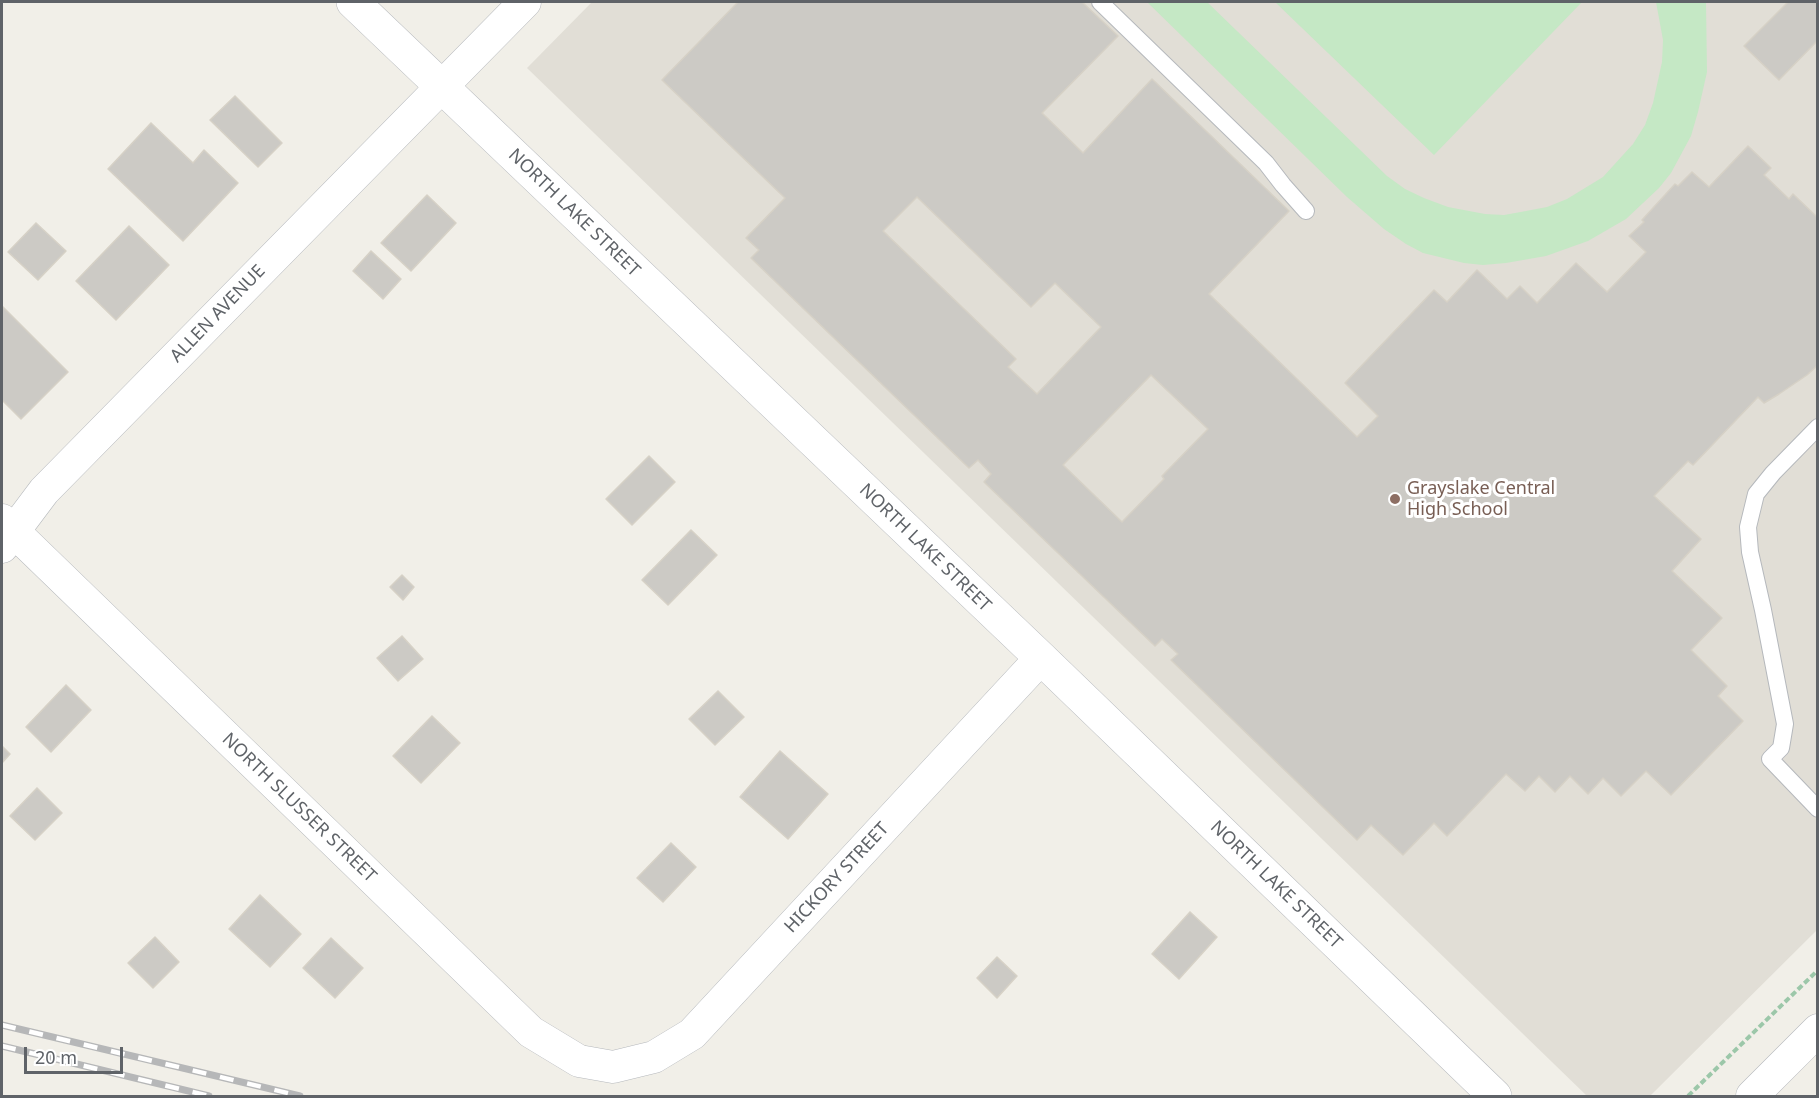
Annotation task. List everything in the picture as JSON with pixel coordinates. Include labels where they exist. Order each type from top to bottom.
[{"type":"street","name":"NORTH LAKE STREET","points":[[353,2],[1041,658],[1495,1096]]},
{"type":"street","name":"ALLEN AVENUE","points":[[5,533],[525,2]]},
{"type":"street","name":"NORTH SLUSSER STREET","points":[[5,533],[531,1032],[579,1061],[613,1067]]},
{"type":"street","name":"HICKORY STREET","points":[[613,1067],[654,1057],[692,1034],[1041,658]]},
{"type":"street","points":[[1752,1096],[1818,1030]]},
{"type":"lane","points":[[1100,2],[1266,162],[1306,211]]},
{"type":"lane","points":[[1818,427],[1756,494],[1748,527],[1750,552],[1785,724],[1781,748],[1770,759],[1818,809]]},
{"type":"path","points":[[1688,1096],[1818,970]]},
{"type":"shaded area","name":"Grayslake Central High School","points":[[592,2],[1817,2],[1817,930],[1650,1096],[1587,1096],[527,68]]},
{"type":"green space","points":[[1147,2],[1207,2],[1387,176],[1405,189],[1424,198],[1448,207],[1485,214],[1504,215],[1526,211],[1547,207],[1567,199],[1603,177],[1633,144],[1645,125],[1653,103],[1662,62],[1663,40],[1656,2],[1706,2],[1707,72],[1691,136],[1671,173],[1659,188],[1626,219],[1588,241],[1546,256],[1483,265],[1464,263],[1423,253],[1384,229],[1347,197]]},
{"type":"green space","points":[[1275,2],[1582,2],[1434,155]]},
{"type":"building","points":[[738,2],[1082,2],[1118,36],[1042,113],[1083,153],[1152,79],[1289,211],[1209,294],[1357,437],[1378,416],[1345,383],[1434,290],[1447,302],[1477,270],[1507,299],[1520,286],[1537,303],[1576,263],[1607,292],[1646,252],[1629,236],[1644,222],[1642,220],[1675,184],[1678,186],[1692,172],[1709,187],[1748,146],[1771,168],[1764,175],[1789,199],[1793,194],[1818,218],[1818,365],[1807,375],[1764,403],[1758,397],[1693,465],[1688,461],[1654,496],[1701,539],[1672,571],[1722,618],[1691,650],[1727,686],[1718,696],[1743,721],[1671,795],[1646,771],[1621,796],[1603,778],[1588,794],[1570,776],[1555,792],[1539,776],[1525,791],[1506,774],[1447,836],[1434,823],[1403,855],[1371,825],[1357,840],[1171,660],[1178,654],[1162,639],[1155,646],[984,482],[991,474],[978,460],[969,468],[751,258],[759,250],[746,238],[785,198],[662,80]],"holes":[[[917,197],[1031,307],[1055,283],[1101,327],[1037,394],[1008,367],[1016,359],[883,231]],[[1151,375],[1208,429],[1162,476],[1164,479],[1122,522],[1063,465]]]},
{"type":"building","points":[[1788,2],[1818,2],[1818,40],[1779,80],[1744,46]]},
{"type":"building","points":[[235,96],[282,143],[258,167],[210,120]]},
{"type":"building","points":[[151,123],[193,163],[204,150],[238,183],[183,241],[108,169]]},
{"type":"building","points":[[427,195],[456,223],[411,271],[381,243]]},
{"type":"building","points":[[36,223],[66,251],[38,280],[8,252]]},
{"type":"building","points":[[129,226],[169,265],[116,320],[76,281]]},
{"type":"building","points":[[371,251],[401,279],[383,299],[353,271]]},
{"type":"building","points":[[2,306],[68,372],[21,419],[2,400]]},
{"type":"building","points":[[649,456],[675,482],[632,525],[606,499]]},
{"type":"building","points":[[691,530],[717,555],[668,605],[642,580]]},
{"type":"building","points":[[402,575],[414,587],[403,600],[390,587]]},
{"type":"building","points":[[402,636],[423,659],[398,681],[377,658]]},
{"type":"building","points":[[66,685],[91,710],[51,752],[26,727]]},
{"type":"building","points":[[718,691],[744,717],[715,745],[689,719]]},
{"type":"building","points":[[432,716],[460,743],[421,783],[393,756]]},
{"type":"building","points":[[2,746],[10,754],[2,763]]},
{"type":"building","points":[[780,751],[828,794],[788,839],[740,797]]},
{"type":"building","points":[[37,788],[62,813],[35,840],[10,816]]},
{"type":"building","points":[[671,843],[696,867],[663,902],[637,878]]},
{"type":"building","points":[[260,895],[301,934],[270,967],[229,929]]},
{"type":"building","points":[[1190,912],[1217,937],[1179,979],[1152,954]]},
{"type":"building","points":[[155,937],[179,962],[153,988],[128,963]]},
{"type":"building","points":[[331,938],[363,968],[335,998],[303,968]]},
{"type":"building","points":[[997,957],[1017,976],[997,998],[977,978]]},
{"type":"railway","points":[[2,1025],[300,1096]]},
{"type":"railway","points":[[2,1046],[209,1096]]},
{"type":"place","name":"Grayslake Central High School","points":[[1395,499]]}]
